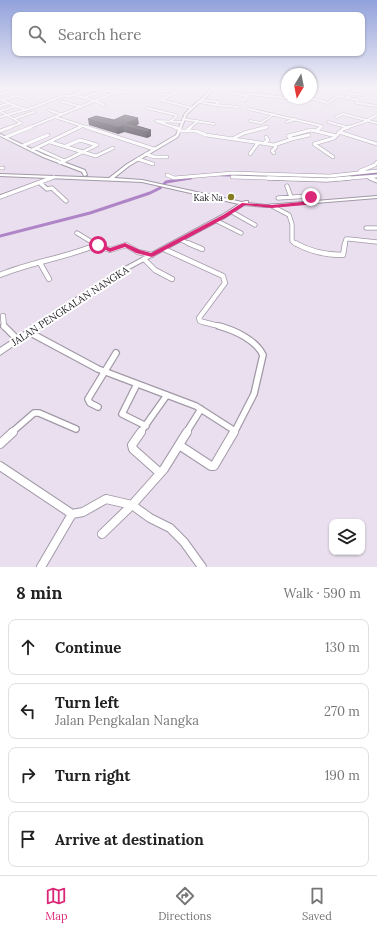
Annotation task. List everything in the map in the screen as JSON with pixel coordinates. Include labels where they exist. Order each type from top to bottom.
[{"type":"main road","points":[[114,178],[138,159],[174,138],[188,113]]},
{"type":"main road","points":[[0,134],[60,161],[82,174]]},
{"type":"main road","points":[[14,175],[54,177],[82,174],[114,178],[143,179],[245,203],[272,206],[377,197]]},
{"type":"main road","points":[[0,175],[82,174],[159,182]]},
{"type":"main road","name":"JALAN PENGKALAN NANGKA","points":[[0,352],[114,275],[232,212],[245,203]]},
{"type":"street","points":[[0,134],[22,123],[5,113]]},
{"type":"street","points":[[0,117],[14,113]]},
{"type":"street","points":[[14,118],[29,113]]},
{"type":"street","points":[[58,113],[62,115]]},
{"type":"street","points":[[6,137],[66,113]]},
{"type":"street","points":[[170,113],[176,115],[176,117],[171,121]]},
{"type":"street","points":[[250,121],[261,124],[274,114],[323,126],[316,131]]},
{"type":"street","points":[[336,117],[343,114],[377,123]]},
{"type":"street","points":[[333,157],[313,145],[336,136],[346,127],[366,121],[377,115]]},
{"type":"street","points":[[55,117],[154,149]]},
{"type":"street","points":[[287,122],[295,119]]},
{"type":"street","points":[[214,124],[198,121],[156,121],[179,130],[204,132],[206,135],[234,138],[263,144],[275,145],[309,134]]},
{"type":"street","points":[[187,130],[198,121]]},
{"type":"street","points":[[328,122],[346,127]]},
{"type":"street","points":[[34,149],[82,126]]},
{"type":"street","points":[[234,138],[244,133],[266,127]]},
{"type":"street","points":[[292,139],[288,136],[311,130],[336,136]]},
{"type":"street","points":[[339,132],[377,144]]},
{"type":"street","points":[[24,146],[48,135]]},
{"type":"street","points":[[263,144],[268,140],[266,137]]},
{"type":"street","points":[[60,161],[84,152],[97,145],[79,140],[66,146]]},
{"type":"street","points":[[242,147],[247,141]]},
{"type":"street","points":[[50,142],[97,156],[113,148]]},
{"type":"street","points":[[250,154],[258,143]]},
{"type":"street","points":[[275,145],[282,149]]},
{"type":"street","points":[[274,153],[272,151],[276,147],[275,145]]},
{"type":"street","points":[[146,154],[154,157],[167,157]]},
{"type":"street","points":[[138,159],[153,164]]},
{"type":"street","points":[[362,172],[361,169],[375,165],[377,162]]},
{"type":"street","points":[[167,175],[174,178],[233,173],[330,176],[377,171]]},
{"type":"street","points":[[362,172],[377,181]]},
{"type":"street","points":[[232,177],[326,180],[377,176]]},
{"type":"street","points":[[0,194],[2,197],[54,177]]},
{"type":"street","points":[[40,183],[47,189],[52,188],[66,201]]},
{"type":"street","points":[[286,186],[291,197]]},
{"type":"street","points":[[278,198],[311,197],[314,203]]},
{"type":"street","points":[[272,206],[289,215],[294,226],[292,241],[301,246],[336,255],[343,255],[346,239],[377,242]]},
{"type":"street","points":[[232,212],[255,225]]},
{"type":"street","points":[[217,220],[241,233]]},
{"type":"street","points":[[366,228],[377,228]]},
{"type":"street","points":[[77,233],[110,250],[125,245],[138,252],[152,255]]},
{"type":"street","points":[[181,240],[202,249]]},
{"type":"street","points":[[0,275],[12,270],[77,253],[96,244]]},
{"type":"street","points":[[164,249],[223,276],[226,279],[225,283],[199,318],[200,320],[228,329],[257,344],[263,350],[254,394],[240,423],[216,465],[211,466],[179,445]]},
{"type":"street","points":[[144,259],[155,270],[172,279]]},
{"type":"street","points":[[40,263],[49,278]]},
{"type":"street","points":[[3,316],[4,328],[18,340]]},
{"type":"street","points":[[29,332],[104,372],[201,409],[235,431]]},
{"type":"street","points":[[98,408],[88,399],[116,353]]},
{"type":"street","points":[[137,384],[122,414],[146,426]]},
{"type":"street","points":[[160,473],[132,447],[133,442],[167,395]]},
{"type":"street","points":[[102,534],[132,505],[160,473],[201,409]]},
{"type":"street","points":[[0,444],[34,413],[39,413],[76,428]]},
{"type":"street","points":[[0,466],[72,514],[83,512],[106,499],[132,505],[150,518],[170,528],[194,554],[202,567]]},
{"type":"street","points":[[41,567],[72,514]]},
{"type":"building","points":[[125,115],[138,118],[127,123],[151,130],[146,132],[123,126],[117,128],[88,119],[96,116],[114,120]]},
{"type":"waterway","points":[[328,177],[377,174]]},
{"type":"waterway","points":[[220,175],[309,177]]},
{"type":"waterway","points":[[184,179],[190,178]]},
{"type":"waterway","points":[[184,179],[191,178]]},
{"type":"waterway","points":[[0,236],[90,213],[150,193],[160,188],[166,182],[184,179]]},
{"type":"place","name":"Kak Na","points":[[231,197]]},
{"type":"route","points":[[98,245],[110,250],[125,245],[138,252],[152,255],[225,216],[244,204],[280,206],[314,203],[311,197]]}]
